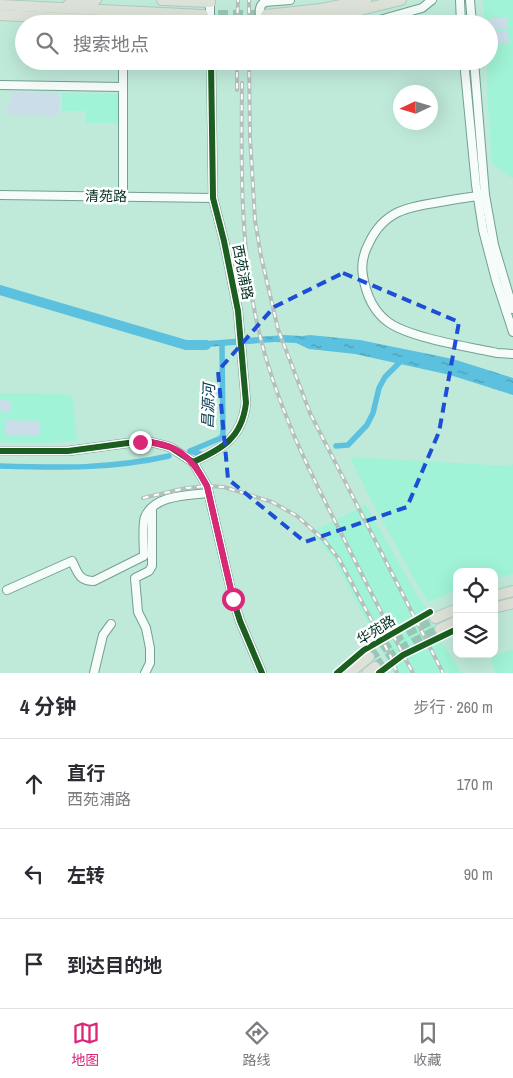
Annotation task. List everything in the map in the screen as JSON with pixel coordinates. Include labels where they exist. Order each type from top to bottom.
[{"type":"main road","points":[[49,13],[96,0]]},
{"type":"main road","points":[[162,0],[210,1]]},
{"type":"main road","points":[[293,15],[366,0]]},
{"type":"main road","points":[[333,15],[401,0]]},
{"type":"main road","points":[[6,4],[49,13],[72,15]]},
{"type":"main road","points":[[49,13],[53,15]]},
{"type":"main road","points":[[0,15],[49,13],[202,15]]},
{"type":"main road","points":[[498,595],[513,591]]},
{"type":"main road","points":[[498,607],[513,602]]},
{"type":"main road","points":[[435,618],[453,611]]},
{"type":"main road","points":[[440,629],[453,623]]},
{"type":"main road","name":"华苑路","points":[[349,673],[369,657]]},
{"type":"street","points":[[263,15],[260,7],[264,2],[290,0]]},
{"type":"street","points":[[398,15],[422,8],[432,0]]},
{"type":"street","points":[[460,0],[461,15]]},
{"type":"street","points":[[470,0],[471,15]]},
{"type":"street","points":[[210,1],[210,15]]},
{"type":"street","points":[[122,197],[123,70]]},
{"type":"street","name":"西苑浦路","points":[[193,462],[224,446],[240,427],[246,403],[241,332],[224,241],[213,198],[211,70]]},
{"type":"street","points":[[465,70],[491,264],[513,332]]},
{"type":"street","points":[[474,70],[481,195],[513,309]]},
{"type":"street","points":[[0,85],[122,87]]},
{"type":"street","points":[[481,195],[411,207],[397,212],[386,219],[377,228],[365,250],[363,260],[365,287],[370,300],[381,316],[401,329],[488,351],[513,354]]},
{"type":"street","name":"清苑路","points":[[0,196],[213,198]]},
{"type":"street","points":[[0,451],[68,451],[151,442],[170,447],[193,462],[208,490],[233,599],[262,673]]},
{"type":"street","points":[[7,590],[72,560],[81,579],[94,582],[144,556],[144,518],[152,506],[168,499],[208,490]]},
{"type":"street","points":[[145,673],[150,663],[150,648],[146,628],[138,612],[135,578],[149,571],[152,566],[152,506]]},
{"type":"street","points":[[94,673],[103,635],[111,624]]},
{"type":"highlighted area","points":[[343,273],[459,322],[439,432],[407,507],[305,542],[228,479],[218,371],[274,307]]},
{"type":"shaded area","points":[[483,0],[513,0],[513,177],[511,178],[492,163],[487,70],[498,70],[498,15],[484,15]]},
{"type":"shaded area","points":[[507,17],[508,29],[498,30],[498,18]]},
{"type":"shaded area","points":[[508,31],[509,43],[498,44],[498,32]]},
{"type":"shaded area","points":[[11,92],[59,93],[59,115],[8,114],[8,102],[11,102]]},
{"type":"shaded area","points":[[62,93],[120,94],[119,123],[86,123],[86,111],[62,111]]},
{"type":"shaded area","points":[[0,393],[72,396],[77,441],[46,443],[0,442]]},
{"type":"shaded area","points":[[0,399],[12,402],[9,413],[0,411]]},
{"type":"shaded area","points":[[6,420],[40,421],[40,435],[6,435]]},
{"type":"shaded area","points":[[350,457],[510,466],[513,464],[513,574],[498,577],[498,568],[453,568],[453,592],[429,602],[422,593],[371,500]]},
{"type":"shaded area","points":[[366,505],[417,595],[426,607],[443,644],[461,673],[394,673],[333,558],[311,532]]},
{"type":"shaded area","points":[[513,649],[513,673],[495,673],[490,658],[498,658],[498,655]]},
{"type":"water","points":[[284,335],[310,335],[360,340],[453,359],[513,378],[513,395],[450,375],[355,354],[309,349],[296,343],[275,342],[193,348],[192,342]]},
{"type":"waterway","points":[[0,290],[186,345],[206,345]]},
{"type":"waterway","name":"昌源河","points":[[190,451],[221,438],[223,434],[222,345]]},
{"type":"waterway","points":[[336,446],[348,445],[367,425],[373,413],[379,388],[385,377],[404,358]]},
{"type":"waterway","name":"昌源河","points":[[190,451],[201,454]]},
{"type":"waterway","name":"昌源河","points":[[0,466],[85,467],[169,456]]},
{"type":"tunnel","points":[[203,15],[266,15]]},
{"type":"tunnel","points":[[369,657],[401,635],[435,618]]},
{"type":"tunnel","points":[[375,667],[407,646],[440,629]]},
{"type":"railway","points":[[237,15],[238,0]]},
{"type":"railway","points":[[249,0],[249,15]]},
{"type":"railway","points":[[237,70],[237,90]]},
{"type":"railway","points":[[249,70],[250,137],[255,220],[261,256],[278,329],[310,413],[443,673]]},
{"type":"railway","points":[[242,83],[242,177],[245,240],[253,301],[266,358],[283,409],[304,459],[413,673]]},
{"type":"railway","points":[[143,498],[186,488],[224,487],[272,502],[297,516],[324,540],[339,559],[390,655],[397,673]]},
{"type":"cycle path","points":[[193,462],[229,441],[240,425],[246,403],[238,311],[213,198],[211,70]]},
{"type":"cycle path","points":[[0,451],[68,451],[151,442],[170,447],[193,462],[207,486],[233,599],[240,621],[262,673]]},
{"type":"cycle path","points":[[337,673],[364,650],[430,612]]},
{"type":"cycle path","points":[[379,673],[403,655],[453,631]]},
{"type":"route","points":[[140,442],[151,442],[170,447],[193,462],[198,470],[207,486],[233,599]]}]
